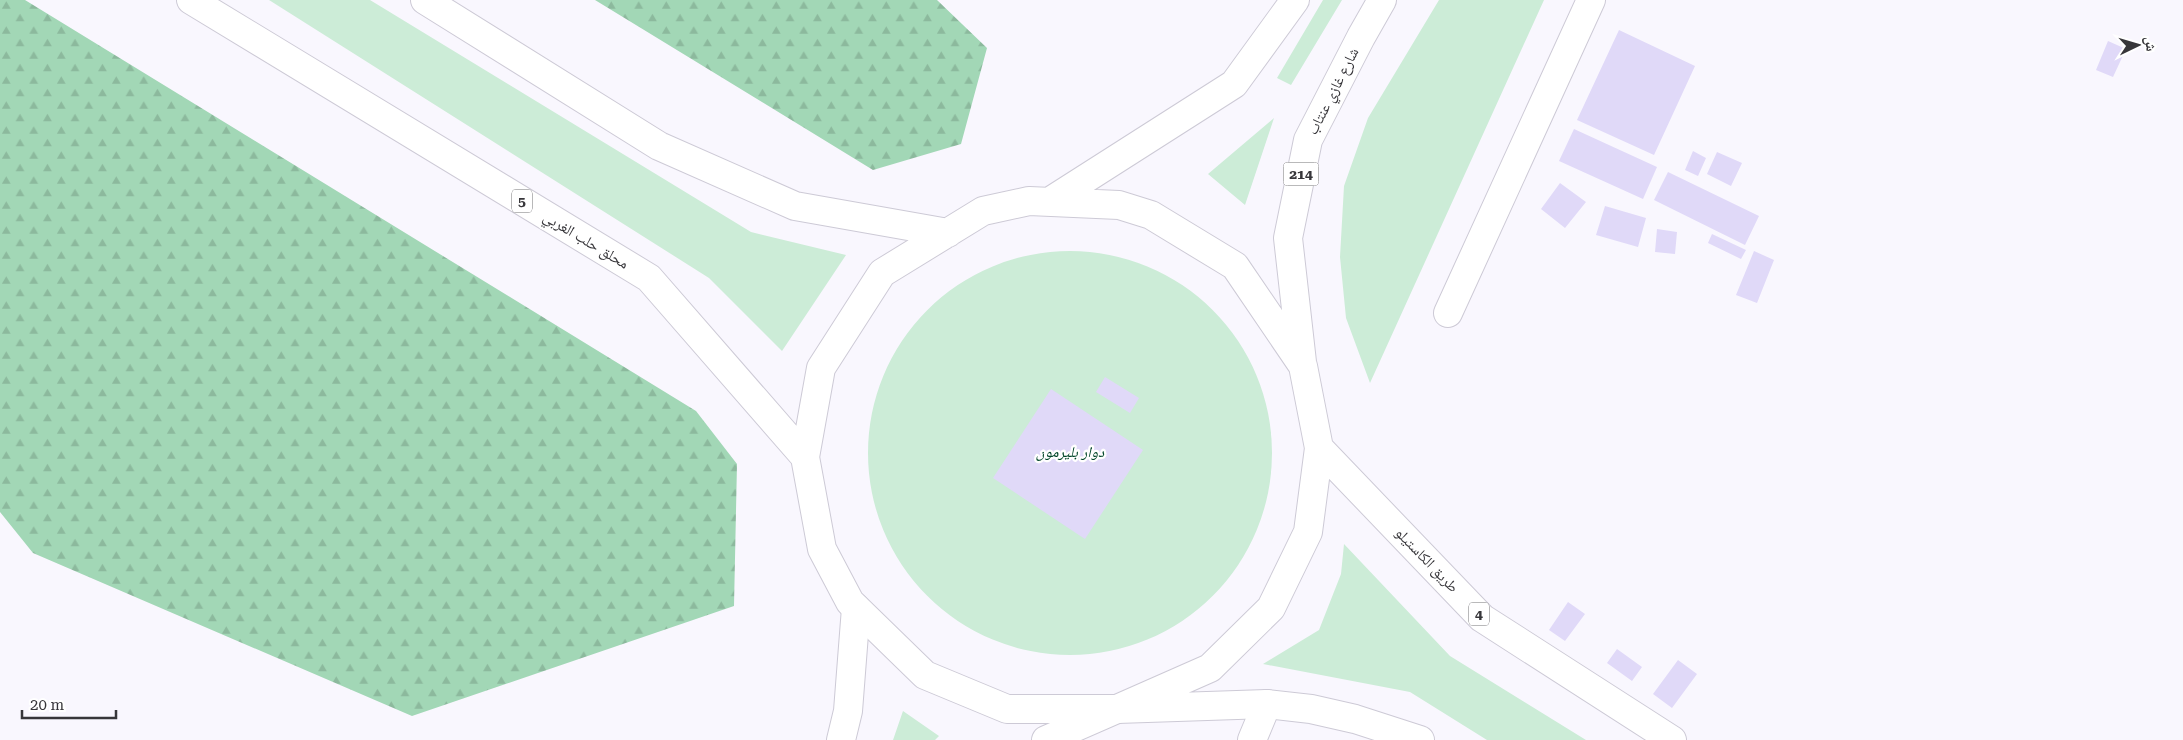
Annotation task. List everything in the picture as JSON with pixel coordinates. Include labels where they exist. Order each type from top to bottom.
[{"type":"main road","name":"محلق حلب الغربي","points":[[192,0],[649,278],[806,457]]},
{"type":"main road","points":[[425,0],[659,146],[794,206],[948,233]]},
{"type":"main road","points":[[1049,202],[1234,84],[1295,0]]},
{"type":"main road","name":"شارع غازي عنتاب","points":[[1319,448],[1303,366],[1288,238],[1308,140],[1360,37],[1382,0]]},
{"type":"main road","points":[[1448,313],[1591,0]]},
{"type":"main road","points":[[1303,366],[1235,266],[1151,215],[1119,205],[1030,201],[983,212],[882,273],[821,368],[806,457],[822,549],[850,602],[925,675],[1007,709],[1117,709],[1267,704],[1311,709],[1355,719],[1420,740]]},
{"type":"main road","points":[[1046,740],[1210,668],[1270,608],[1308,532],[1319,448]]},
{"type":"main road","name":"طريق الكاستيلو","points":[[1319,448],[1482,618],[1672,740]]},
{"type":"main road","points":[[841,740],[848,711],[856,608]]},
{"type":"main road","points":[[1252,740],[1267,704]]},
{"type":"green space","points":[[0,0],[25,0],[696,411],[737,464],[734,606],[412,716],[33,553],[0,512]]},
{"type":"green space","points":[[269,0],[370,0],[751,232],[846,255],[782,351],[709,278]]},
{"type":"green space","points":[[595,0],[937,0],[987,48],[961,144],[873,170]]},
{"type":"green space","points":[[1323,0],[1342,0],[1291,85],[1277,78]]},
{"type":"green space","points":[[1439,0],[1544,0],[1370,383],[1346,318],[1340,257],[1344,186],[1368,118]]},
{"type":"green space","points":[[1274,118],[1245,205],[1208,174]]},
{"type":"green space","name":"دوار بليرمون","points":[[1070,251],[1109,255],[1147,266],[1182,285],[1213,310],[1238,341],[1257,376],[1268,414],[1272,453],[1268,492],[1257,530],[1238,565],[1213,596],[1182,621],[1147,640],[1109,651],[1070,655],[1031,651],[993,640],[958,621],[927,596],[902,565],[883,530],[872,492],[868,453],[872,414],[883,376],[902,341],[927,310],[958,285],[993,266],[1031,255]]},
{"type":"green space","points":[[1344,544],[1450,656],[1586,740],[1487,740],[1410,692],[1263,664],[1319,630],[1341,574]]},
{"type":"green space","points":[[903,711],[939,736],[935,740],[893,740]]},
{"type":"building","points":[[1619,30],[1695,66],[1654,155],[1577,120]]},
{"type":"building","points":[[2108,41],[2126,49],[2113,77],[2096,70]]},
{"type":"building","points":[[1574,129],[1657,167],[1643,199],[1559,161]]},
{"type":"building","points":[[1693,151],[1706,158],[1698,176],[1685,170]]},
{"type":"building","points":[[1717,152],[1742,163],[1731,186],[1707,174]]},
{"type":"building","points":[[1668,172],[1759,216],[1745,245],[1654,200]]},
{"type":"building","points":[[1560,183],[1586,202],[1565,228],[1541,209]]},
{"type":"building","points":[[1605,206],[1646,218],[1638,247],[1596,235]]},
{"type":"building","points":[[1657,229],[1677,232],[1675,254],[1655,252]]},
{"type":"building","points":[[1712,234],[1746,250],[1741,259],[1708,243]]},
{"type":"building","points":[[1754,251],[1774,260],[1757,303],[1736,295]]},
{"type":"building","points":[[1105,377],[1139,398],[1130,413],[1096,392]]},
{"type":"building","points":[[1051,389],[1143,450],[1085,539],[993,478]]},
{"type":"building","points":[[1568,602],[1585,614],[1565,641],[1549,630]]},
{"type":"building","points":[[1617,649],[1642,667],[1632,681],[1607,663]]},
{"type":"building","points":[[1678,660],[1697,674],[1672,708],[1653,694]]}]
